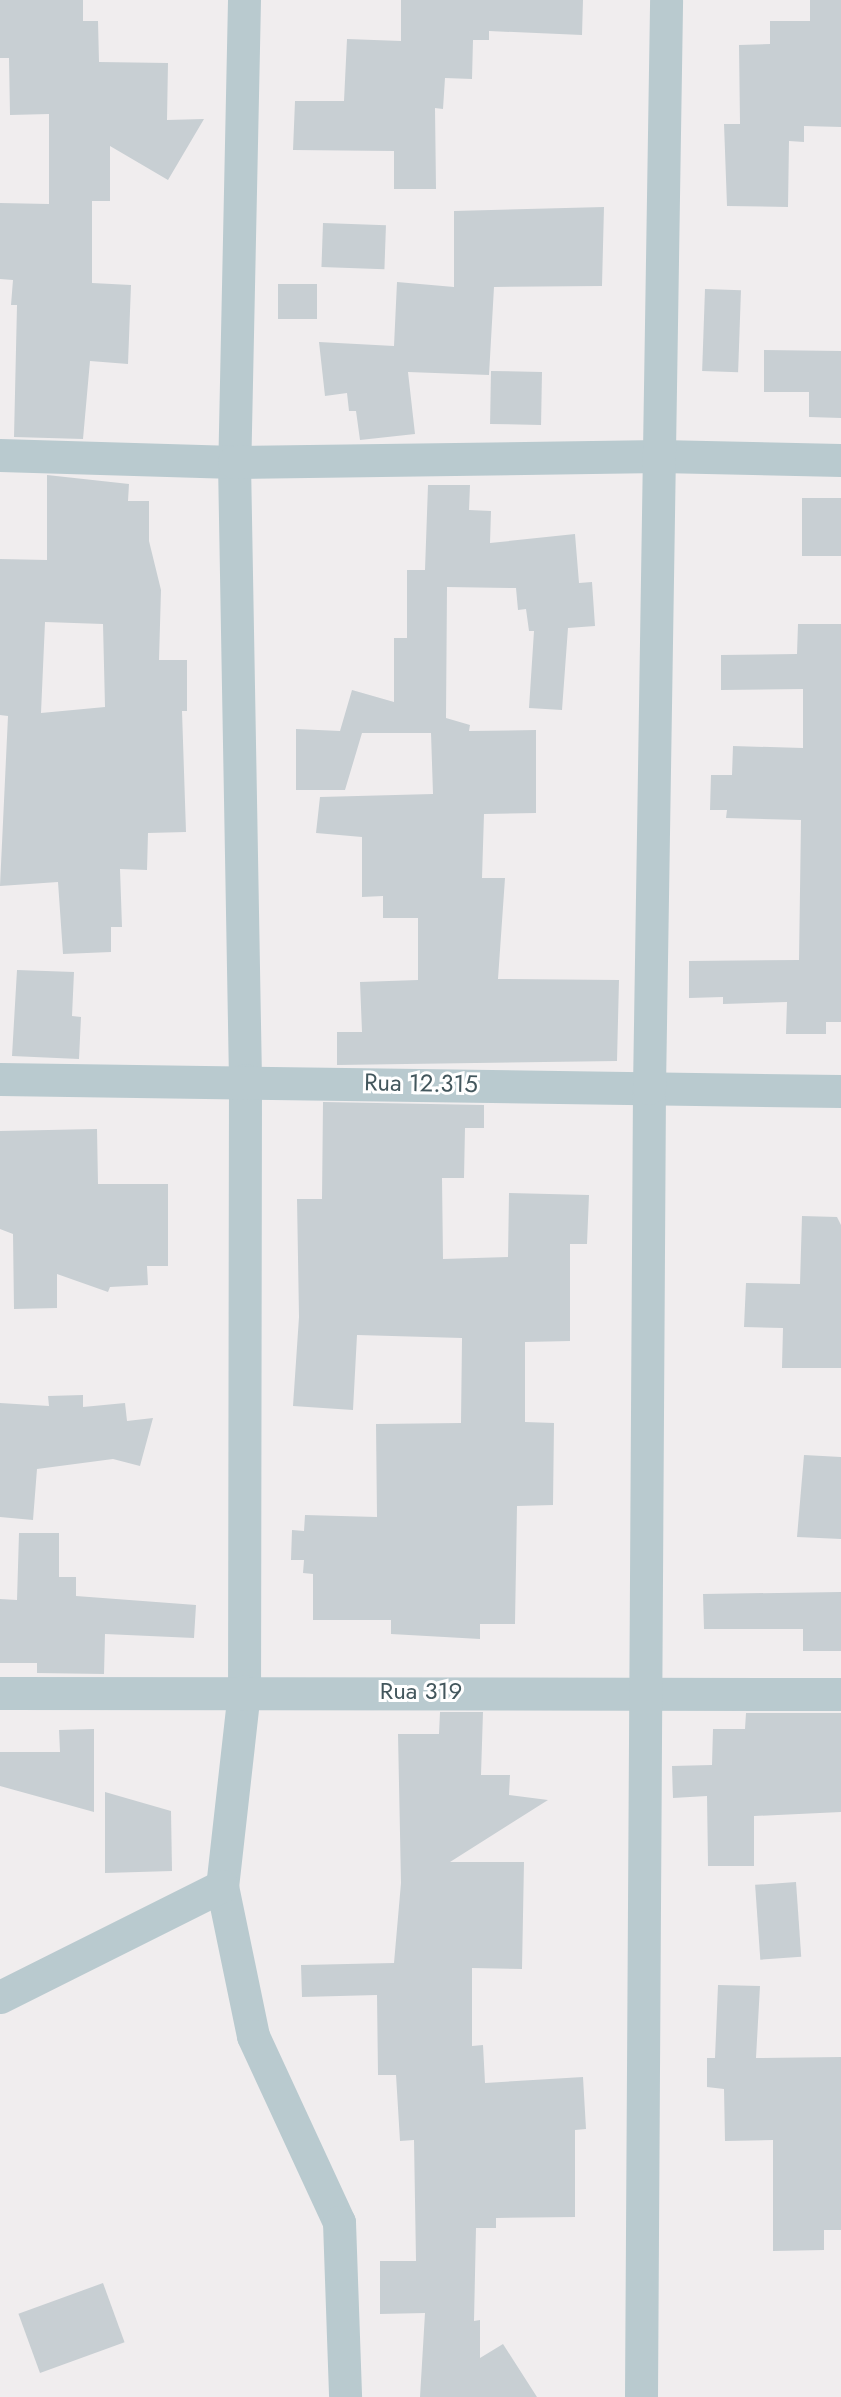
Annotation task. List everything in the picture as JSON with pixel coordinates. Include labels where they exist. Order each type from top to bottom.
[{"type":"street","points":[[244,0],[234,462],[245,1080],[244,1690],[222,1886],[253,2036],[339,2222],[345,2397]]},
{"type":"street","points":[[641,2397],[649,1088],[666,0]]},
{"type":"street","points":[[0,455],[234,462],[660,456],[841,460]]},
{"type":"street","name":"Rua 12.315","points":[[0,1079],[245,1080],[841,1091]]},
{"type":"street","name":"Rua 319","points":[[0,1693],[244,1690],[841,1694]]},
{"type":"street","points":[[0,1997],[222,1886]]},
{"type":"building","points":[[0,0],[83,0],[83,21],[98,21],[99,62],[168,63],[167,120],[204,119],[168,180],[110,146],[110,201],[92,201],[92,283],[131,285],[128,364],[90,361],[83,439],[14,437],[17,305],[11,305],[13,280],[0,279],[0,203],[49,204],[49,114],[10,115],[9,58],[0,58]]},
{"type":"building","points":[[401,0],[583,0],[582,35],[489,31],[489,40],[473,40],[472,79],[445,78],[443,109],[435,108],[436,189],[394,189],[394,151],[293,150],[295,101],[344,101],[347,39],[401,41]]},
{"type":"building","points":[[810,0],[841,0],[841,127],[804,126],[804,142],[789,141],[788,207],[727,206],[724,124],[740,124],[739,45],[770,44],[770,21],[810,21]]},
{"type":"building","points":[[604,207],[602,286],[494,287],[489,375],[408,372],[415,434],[360,440],[356,411],[349,411],[347,393],[325,396],[319,342],[394,346],[397,282],[454,287],[454,211]]},
{"type":"building","points":[[323,223],[386,225],[384,269],[321,267]]},
{"type":"building","points":[[278,284],[317,284],[317,319],[278,319]]},
{"type":"building","points":[[705,289],[741,290],[738,372],[702,371]]},
{"type":"building","points":[[764,350],[841,351],[841,418],[809,417],[809,392],[764,392]]},
{"type":"building","points":[[491,371],[542,372],[541,425],[490,424]]},
{"type":"building","points":[[47,475],[129,484],[128,501],[149,501],[149,541],[161,590],[159,660],[187,660],[187,711],[182,711],[186,832],[148,833],[147,870],[120,869],[122,927],[111,927],[111,952],[63,954],[58,882],[0,886],[8,716],[0,715],[0,559],[47,560]],"holes":[[[45,622],[103,624],[105,707],[41,713]]]},
{"type":"building","points":[[428,485],[470,485],[469,510],[491,511],[490,543],[575,534],[579,583],[592,582],[595,626],[568,628],[562,710],[529,708],[534,631],[529,631],[526,609],[518,610],[516,588],[447,587],[446,718],[470,725],[469,731],[536,730],[536,813],[484,814],[482,878],[505,878],[498,979],[619,980],[617,1061],[337,1065],[337,1032],[362,1032],[360,982],[418,980],[418,918],[383,918],[383,896],[362,897],[362,837],[316,833],[320,797],[433,794],[431,733],[362,733],[345,790],[296,790],[296,729],[340,731],[352,690],[394,702],[394,638],[407,638],[407,570],[425,570]]},
{"type":"building","points":[[802,498],[841,498],[841,556],[802,556]]},
{"type":"building","points":[[798,624],[841,624],[841,1022],[826,1022],[826,1034],[786,1034],[787,1002],[723,1004],[723,997],[689,998],[689,961],[799,960],[801,820],[726,818],[727,810],[710,810],[711,775],[732,775],[733,746],[803,748],[803,689],[721,690],[721,655],[797,654]]},
{"type":"building","points":[[17,970],[74,972],[72,1016],[81,1017],[79,1059],[12,1056]]},
{"type":"building","points":[[323,1102],[484,1105],[484,1128],[465,1128],[464,1178],[442,1178],[443,1259],[508,1257],[509,1193],[589,1195],[587,1244],[570,1244],[570,1341],[525,1342],[525,1422],[554,1423],[553,1505],[517,1506],[515,1624],[480,1624],[480,1639],[391,1634],[391,1620],[313,1620],[313,1574],[303,1573],[304,1560],[291,1560],[292,1530],[304,1531],[305,1515],[377,1517],[376,1424],[461,1423],[462,1338],[357,1335],[353,1410],[293,1406],[299,1317],[297,1199],[322,1199]]},
{"type":"building","points":[[97,1129],[98,1184],[168,1184],[168,1266],[147,1266],[148,1285],[110,1287],[108,1292],[57,1274],[57,1308],[14,1309],[13,1234],[0,1229],[0,1131]]},
{"type":"building","points":[[802,1216],[837,1217],[841,1225],[841,1368],[782,1368],[783,1328],[744,1327],[746,1283],[800,1284]]},
{"type":"building","points":[[83,1395],[83,1407],[125,1403],[127,1421],[153,1418],[140,1466],[113,1459],[37,1469],[33,1520],[0,1517],[0,1403],[49,1406],[48,1396]]},
{"type":"building","points":[[804,1455],[841,1457],[841,1539],[797,1537]]},
{"type":"building","points":[[19,1533],[59,1533],[59,1577],[76,1577],[76,1596],[196,1605],[194,1638],[105,1634],[104,1674],[37,1673],[37,1663],[0,1663],[0,1599],[17,1600]]},
{"type":"building","points":[[841,1592],[841,1651],[803,1651],[803,1629],[704,1629],[703,1594]]},
{"type":"building","points":[[440,1712],[483,1712],[481,1775],[510,1775],[509,1795],[548,1800],[450,1862],[524,1862],[522,1969],[472,1968],[472,2046],[483,2045],[485,2083],[583,2077],[586,2129],[575,2130],[575,2217],[496,2218],[496,2228],[476,2228],[474,2321],[480,2320],[480,2358],[503,2344],[537,2397],[420,2397],[425,2313],[380,2314],[380,2261],[416,2261],[414,2140],[400,2141],[396,2075],[378,2075],[377,1995],[302,1997],[301,1965],[394,1963],[401,1883],[398,1734],[439,1734]]},
{"type":"building","points":[[746,1713],[841,1713],[841,1812],[754,1816],[754,1866],[708,1866],[707,1796],[673,1798],[672,1766],[712,1765],[713,1729],[745,1729]]},
{"type":"building","points":[[94,1729],[94,1812],[0,1786],[0,1752],[60,1752],[59,1730]]},
{"type":"building","points":[[105,1792],[171,1811],[172,1871],[105,1873]]},
{"type":"building","points":[[796,1882],[801,1957],[760,1960],[755,1885]]},
{"type":"building","points":[[718,1985],[760,1986],[756,2058],[841,2057],[841,2230],[824,2230],[824,2250],[773,2251],[773,2140],[725,2141],[724,2089],[707,2087],[707,2058],[715,2058]]},
{"type":"building","points":[[103,2283],[125,2342],[40,2373],[18,2314]]}]
